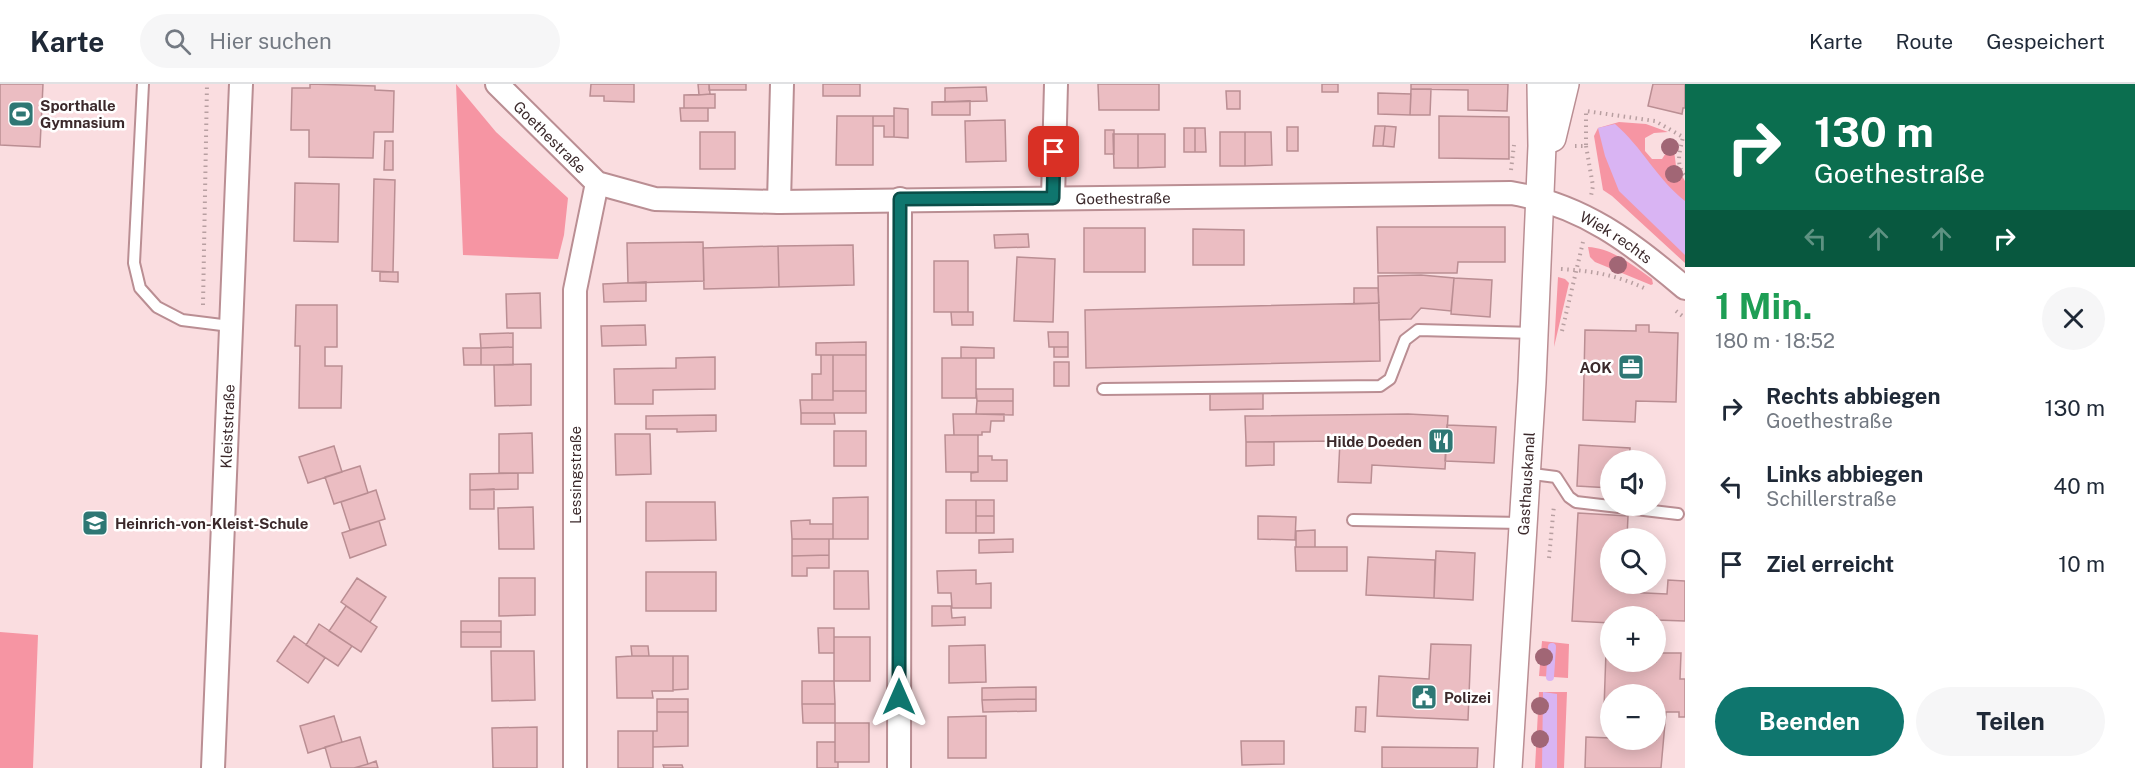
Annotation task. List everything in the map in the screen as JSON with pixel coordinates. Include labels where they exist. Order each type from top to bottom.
[{"type":"street","name":"Kleiststraße","points":[[213,768],[241,84]]},
{"type":"street","name":"Goethestraße","points":[[497,84],[597,183],[655,200],[779,202],[1499,193],[1540,198]]},
{"type":"street","points":[[779,202],[782,84]]},
{"type":"street","points":[[1053,198],[1056,84]]},
{"type":"street","points":[[1540,198],[1541,84]]},
{"type":"street","points":[[1540,198],[1565,84]]},
{"type":"street","name":"Lessingstraße","points":[[575,768],[575,290],[597,183]]},
{"type":"street","name":"Wiek rechts","points":[[1540,198],[1588,217],[1614,231],[1685,288]]},
{"type":"street","name":"Gasthauskanal","points":[[1508,768],[1540,198]]},
{"type":"street","points":[[899,768],[900,199]]},
{"type":"lane","points":[[143,84],[134,263],[140,288],[157,308],[182,320],[230,326]]},
{"type":"lane","points":[[1103,389],[1380,386],[1390,379],[1405,339],[1418,330],[1534,333]]},
{"type":"lane","points":[[1525,472],[1556,477],[1575,502],[1678,514]]},
{"type":"lane","points":[[1353,520],[1522,523]]},
{"type":"path","points":[[202,324],[207,84]]},
{"type":"path","points":[[1561,332],[1578,270],[1593,186],[1586,146],[1586,111],[1655,122],[1683,137],[1678,158],[1680,170],[1685,176]]},
{"type":"path","points":[[1550,146],[1586,146]]},
{"type":"path","points":[[1537,268],[1578,270],[1624,278],[1648,289]]},
{"type":"path","points":[[1670,306],[1685,318]]},
{"type":"path","points":[[1549,568],[1556,477]]},
{"type":"shaded area","points":[[456,84],[496,132],[568,198],[564,235],[558,259],[463,255]]},
{"type":"shaded area","points":[[1619,122],[1646,124],[1668,132],[1654,133],[1645,138],[1645,151],[1652,159],[1662,159],[1673,142],[1676,166],[1685,181],[1685,263],[1603,190],[1594,136],[1598,128]]},
{"type":"shaded area","points":[[1615,124],[1666,183],[1685,201],[1685,255],[1619,191],[1605,156],[1598,128]]},
{"type":"shaded area","points":[[1588,247],[1597,248],[1622,258],[1652,279],[1653,284],[1595,262],[1590,257]]},
{"type":"shaded area","points":[[1558,277],[1569,283],[1554,347]]},
{"type":"shaded area","points":[[0,632],[38,635],[33,768],[0,768]]},
{"type":"shaded area","points":[[1542,641],[1569,644],[1568,678],[1539,676]]},
{"type":"shaded area","points":[[1539,692],[1567,692],[1564,768],[1535,768]]},
{"type":"shaded area","points":[[1543,692],[1557,694],[1557,768],[1542,768]]},
{"type":"building","name":"Sporthalle Gymnasium","points":[[0,84],[43,84],[40,147],[0,145]]},
{"type":"building","points":[[310,84],[375,86],[375,90],[394,91],[393,132],[374,132],[373,158],[309,157],[309,130],[291,130],[292,88],[310,88]]},
{"type":"building","points":[[591,84],[634,84],[634,102],[604,101],[604,96],[590,96]]},
{"type":"building","points":[[698,84],[709,84],[710,94],[699,95]]},
{"type":"building","points":[[709,84],[746,84],[746,90],[709,90]]},
{"type":"building","points":[[823,84],[860,84],[860,96],[823,96]]},
{"type":"building","points":[[1098,84],[1159,84],[1159,110],[1099,110]]},
{"type":"building","points":[[1322,84],[1338,84],[1338,92],[1322,92]]},
{"type":"building","points":[[1411,84],[1508,84],[1507,111],[1468,110],[1468,90],[1411,89]]},
{"type":"building","points":[[1653,84],[1685,84],[1685,108],[1682,114],[1648,106]]},
{"type":"building","points":[[986,87],[987,101],[945,102],[945,88]]},
{"type":"building","points":[[1411,89],[1431,89],[1430,115],[1410,115]]},
{"type":"building","points":[[1226,91],[1240,91],[1240,109],[1227,109]]},
{"type":"building","points":[[1378,93],[1411,94],[1410,115],[1378,114]]},
{"type":"building","points":[[715,94],[715,108],[684,108],[684,95]]},
{"type":"building","points":[[970,101],[970,115],[932,115],[932,102]]},
{"type":"building","points":[[680,108],[708,108],[708,121],[681,121]]},
{"type":"building","points":[[894,108],[908,109],[908,138],[894,137]]},
{"type":"building","points":[[837,116],[873,116],[873,165],[836,165]]},
{"type":"building","points":[[873,116],[894,116],[894,137],[884,137],[884,126],[873,126]]},
{"type":"building","points":[[1439,116],[1509,117],[1509,159],[1439,158]]},
{"type":"building","points":[[1005,120],[1006,161],[966,162],[965,121]]},
{"type":"building","points":[[1375,126],[1385,126],[1383,146],[1373,146]]},
{"type":"building","points":[[1385,126],[1396,127],[1394,147],[1383,146]]},
{"type":"building","points":[[1287,127],[1298,127],[1298,151],[1287,151]]},
{"type":"building","points":[[1184,128],[1195,128],[1195,152],[1184,152]]},
{"type":"building","points":[[1195,128],[1205,128],[1206,152],[1195,152]]},
{"type":"building","points":[[1105,130],[1114,130],[1114,154],[1105,154]]},
{"type":"building","points":[[700,132],[735,132],[735,169],[700,169]]},
{"type":"building","points":[[1220,132],[1245,132],[1245,166],[1220,166]]},
{"type":"building","points":[[1245,132],[1271,132],[1272,165],[1245,166]]},
{"type":"building","points":[[1113,134],[1138,134],[1138,168],[1114,168]]},
{"type":"building","points":[[1138,134],[1165,134],[1165,167],[1138,168]]},
{"type":"building","points":[[385,141],[393,141],[393,170],[384,170]]},
{"type":"building","points":[[374,179],[395,180],[393,272],[372,271]]},
{"type":"building","points":[[295,183],[339,184],[338,242],[294,241]]},
{"type":"building","points":[[1377,227],[1505,227],[1505,262],[1458,262],[1457,273],[1378,273]]},
{"type":"building","points":[[1084,228],[1145,228],[1145,272],[1084,272]]},
{"type":"building","points":[[1193,229],[1244,230],[1244,265],[1193,265]]},
{"type":"building","points":[[1028,234],[1029,247],[995,248],[994,235]]},
{"type":"building","points":[[703,242],[704,281],[628,283],[627,243]]},
{"type":"building","points":[[853,245],[854,285],[779,287],[778,246]]},
{"type":"building","points":[[778,246],[779,287],[704,289],[703,248]]},
{"type":"building","points":[[1017,257],[1055,259],[1053,322],[1014,321]]},
{"type":"building","points":[[934,261],[968,261],[968,312],[934,312]]},
{"type":"building","points":[[380,272],[398,272],[398,282],[380,281]]},
{"type":"building","points":[[1421,275],[1454,278],[1451,311],[1421,308],[1411,319],[1379,320],[1378,276]]},
{"type":"building","points":[[1454,278],[1492,280],[1490,317],[1451,314]]},
{"type":"building","points":[[646,282],[646,301],[604,302],[603,284]]},
{"type":"building","points":[[1354,288],[1378,288],[1379,303],[1354,304]]},
{"type":"building","points":[[540,293],[541,328],[507,328],[506,294]]},
{"type":"building","points":[[1379,303],[1380,361],[1086,368],[1085,310]]},
{"type":"building","points":[[296,305],[337,305],[337,347],[325,347],[325,366],[342,366],[341,408],[299,408],[300,346],[295,346]]},
{"type":"building","points":[[951,312],[973,312],[973,325],[952,325]]},
{"type":"building","points":[[645,325],[646,345],[602,346],[601,326]]},
{"type":"building","name":"AOK","points":[[1636,325],[1649,325],[1649,332],[1678,333],[1676,402],[1636,401],[1635,422],[1583,420],[1585,330],[1636,331]]},
{"type":"building","points":[[1048,332],[1068,332],[1068,347],[1049,347]]},
{"type":"building","points":[[513,333],[513,347],[481,348],[480,334]]},
{"type":"building","points":[[866,342],[866,355],[816,355],[816,343]]},
{"type":"building","points":[[513,347],[513,365],[481,365],[481,348]]},
{"type":"building","points":[[961,347],[994,348],[994,358],[961,358]]},
{"type":"building","points":[[1054,347],[1068,347],[1068,357],[1054,357]]},
{"type":"building","points":[[463,348],[481,348],[481,365],[464,365]]},
{"type":"building","points":[[821,355],[833,355],[833,400],[812,400],[812,374],[821,374]]},
{"type":"building","points":[[833,355],[866,355],[866,391],[833,391]]},
{"type":"building","points":[[715,357],[715,389],[653,390],[653,404],[615,404],[614,369],[676,368],[676,358]]},
{"type":"building","points":[[942,358],[976,358],[976,398],[942,398]]},
{"type":"building","points":[[1054,362],[1069,362],[1069,386],[1054,386]]},
{"type":"building","points":[[531,364],[531,405],[495,406],[494,365]]},
{"type":"building","points":[[976,389],[1013,389],[1013,401],[977,401]]},
{"type":"building","points":[[1263,389],[1263,409],[1210,410],[1210,390]]},
{"type":"building","points":[[833,391],[866,391],[866,413],[801,413],[800,400],[833,400]]},
{"type":"building","points":[[977,401],[1013,401],[1013,415],[976,414]]},
{"type":"building","points":[[801,413],[834,413],[835,424],[801,424]]},
{"type":"building","points":[[953,414],[1004,414],[1004,421],[991,421],[990,432],[982,432],[982,435],[954,435]]},
{"type":"building","points":[[1408,414],[1448,416],[1445,469],[1372,465],[1371,483],[1338,482],[1340,441],[1246,442],[1245,416]]},
{"type":"building","points":[[716,415],[716,431],[677,432],[677,429],[646,429],[646,416]]},
{"type":"building","points":[[1447,425],[1496,427],[1494,463],[1445,461]]},
{"type":"building","points":[[834,431],[866,431],[866,466],[834,466]]},
{"type":"building","points":[[532,433],[533,473],[499,473],[499,434]]},
{"type":"building","points":[[615,434],[650,434],[651,474],[616,475]]},
{"type":"building","points":[[945,435],[978,435],[978,472],[946,472]]},
{"type":"building","points":[[1246,442],[1274,442],[1274,465],[1246,466]]},
{"type":"building","points":[[1579,445],[1630,448],[1630,450],[1600,450],[1600,487],[1577,486]]},
{"type":"building","points":[[334,446],[342,472],[308,483],[299,457]]},
{"type":"building","points":[[978,456],[992,456],[992,460],[1007,460],[1007,481],[971,481],[971,473],[978,472]]},
{"type":"building","points":[[360,466],[368,493],[334,504],[325,477]]},
{"type":"building","points":[[518,473],[518,489],[470,490],[470,474]]},
{"type":"building","points":[[494,489],[494,509],[470,509],[470,490]]},
{"type":"building","points":[[376,490],[385,519],[350,530],[341,502]]},
{"type":"building","points":[[868,497],[868,539],[833,539],[833,498]]},
{"type":"building","points":[[946,500],[976,500],[976,533],[946,533]]},
{"type":"building","points":[[976,500],[994,500],[994,516],[976,516]]},
{"type":"building","points":[[646,502],[715,502],[716,540],[646,541]]},
{"type":"building","points":[[533,507],[534,549],[499,549],[498,508]]},
{"type":"building","points":[[1578,513],[1628,516],[1627,528],[1600,528],[1600,594],[1667,594],[1668,580],[1685,581],[1685,621],[1666,620],[1666,606],[1600,606],[1600,622],[1572,621]]},
{"type":"building","points":[[976,516],[994,516],[994,533],[976,533]]},
{"type":"building","points":[[1258,516],[1296,517],[1295,540],[1258,539]]},
{"type":"building","points":[[810,520],[810,524],[833,524],[833,539],[792,539],[791,521]]},
{"type":"building","points":[[379,521],[386,545],[350,558],[342,533]]},
{"type":"building","points":[[1315,530],[1315,547],[1296,547],[1296,531]]},
{"type":"building","points":[[792,539],[829,539],[829,555],[792,556]]},
{"type":"building","points":[[1013,539],[1013,552],[979,553],[979,540]]},
{"type":"building","points":[[1295,547],[1347,547],[1347,571],[1296,571]]},
{"type":"building","points":[[1436,551],[1475,553],[1473,600],[1434,598]]},
{"type":"building","points":[[829,555],[829,568],[807,568],[807,576],[792,576],[792,556]]},
{"type":"building","points":[[1368,557],[1435,560],[1434,598],[1366,595]]},
{"type":"building","points":[[976,570],[976,584],[991,583],[991,608],[952,608],[951,593],[938,593],[937,571]]},
{"type":"building","points":[[834,571],[868,571],[869,609],[834,609]]},
{"type":"building","points":[[646,572],[716,572],[716,611],[646,611]]},
{"type":"building","points":[[357,578],[386,597],[370,622],[341,602]]},
{"type":"building","points":[[499,578],[535,578],[535,615],[499,616]]},
{"type":"building","points":[[346,606],[377,627],[361,652],[329,631]]},
{"type":"building","points":[[932,606],[951,606],[952,618],[965,617],[965,625],[932,626]]},
{"type":"building","points":[[461,621],[501,621],[501,632],[461,632]]},
{"type":"building","points":[[319,624],[352,646],[338,666],[306,645]]},
{"type":"building","points":[[818,628],[834,628],[834,653],[819,653]]},
{"type":"building","points":[[461,632],[501,632],[501,647],[461,647]]},
{"type":"building","points":[[294,636],[325,658],[308,683],[277,661]]},
{"type":"building","points":[[834,637],[870,637],[870,681],[834,681]]},
{"type":"building","name":"Polizei","points":[[1431,644],[1471,645],[1468,720],[1377,716],[1379,676],[1429,679]]},
{"type":"building","points":[[985,645],[986,682],[949,683],[949,646]]},
{"type":"building","points":[[631,646],[648,646],[649,656],[632,656]]},
{"type":"building","points":[[491,651],[534,651],[535,700],[492,701]]},
{"type":"building","points":[[1666,653],[1681,653],[1680,679],[1685,679],[1685,717],[1679,717],[1679,712],[1666,712],[1666,684],[1605,684],[1605,672],[1666,672]]},
{"type":"building","points":[[673,656],[673,691],[652,691],[653,698],[617,698],[616,657]]},
{"type":"building","points":[[673,656],[688,656],[688,689],[673,690]]},
{"type":"building","points":[[802,681],[834,681],[835,704],[802,704]]},
{"type":"building","points":[[1036,687],[1036,699],[982,700],[982,688]]},
{"type":"building","points":[[657,699],[688,699],[688,712],[657,712]]},
{"type":"building","points":[[1036,699],[1036,711],[983,712],[982,700]]},
{"type":"building","points":[[802,704],[835,704],[835,723],[803,723]]},
{"type":"building","points":[[1356,707],[1366,707],[1365,732],[1355,731]]},
{"type":"building","points":[[657,712],[688,712],[688,746],[653,747],[653,731],[657,731]]},
{"type":"building","points":[[334,716],[342,742],[308,753],[300,726]]},
{"type":"building","points":[[986,716],[986,758],[948,758],[948,717]]},
{"type":"building","points":[[835,723],[869,723],[869,762],[835,762]]},
{"type":"building","points":[[537,727],[537,768],[493,768],[492,728]]},
{"type":"building","points":[[618,731],[653,731],[653,768],[618,768]]},
{"type":"building","points":[[360,737],[368,764],[354,768],[331,768],[325,747]]},
{"type":"building","points":[[1586,737],[1600,738],[1600,750],[1663,750],[1661,768],[1585,768]]},
{"type":"building","points":[[1241,741],[1284,741],[1284,764],[1242,765]]},
{"type":"building","points":[[817,742],[835,742],[835,762],[838,762],[838,768],[817,768]]},
{"type":"building","points":[[1382,747],[1478,748],[1477,768],[1382,768]]},
{"type":"building","points":[[376,761],[378,768],[354,768],[368,764]]},
{"type":"building","points":[[663,765],[682,765],[683,768],[664,768]]},
{"type":"waterway","points":[[1550,677],[1552,647]]},
{"type":"place","name":"Sporthalle Gymnasium","points":[[21,114]]},
{"type":"place","name":"AOK","points":[[1631,367]]},
{"type":"place","name":"Hilde Doeden","points":[[1441,441]]},
{"type":"place","name":"Heinrich-von-Kleist-Schule","points":[[95,523]]},
{"type":"place","name":"Polizei","points":[[1424,697]]},
{"type":"route","points":[[899,697],[900,199],[1053,198],[1054,152]]}]
